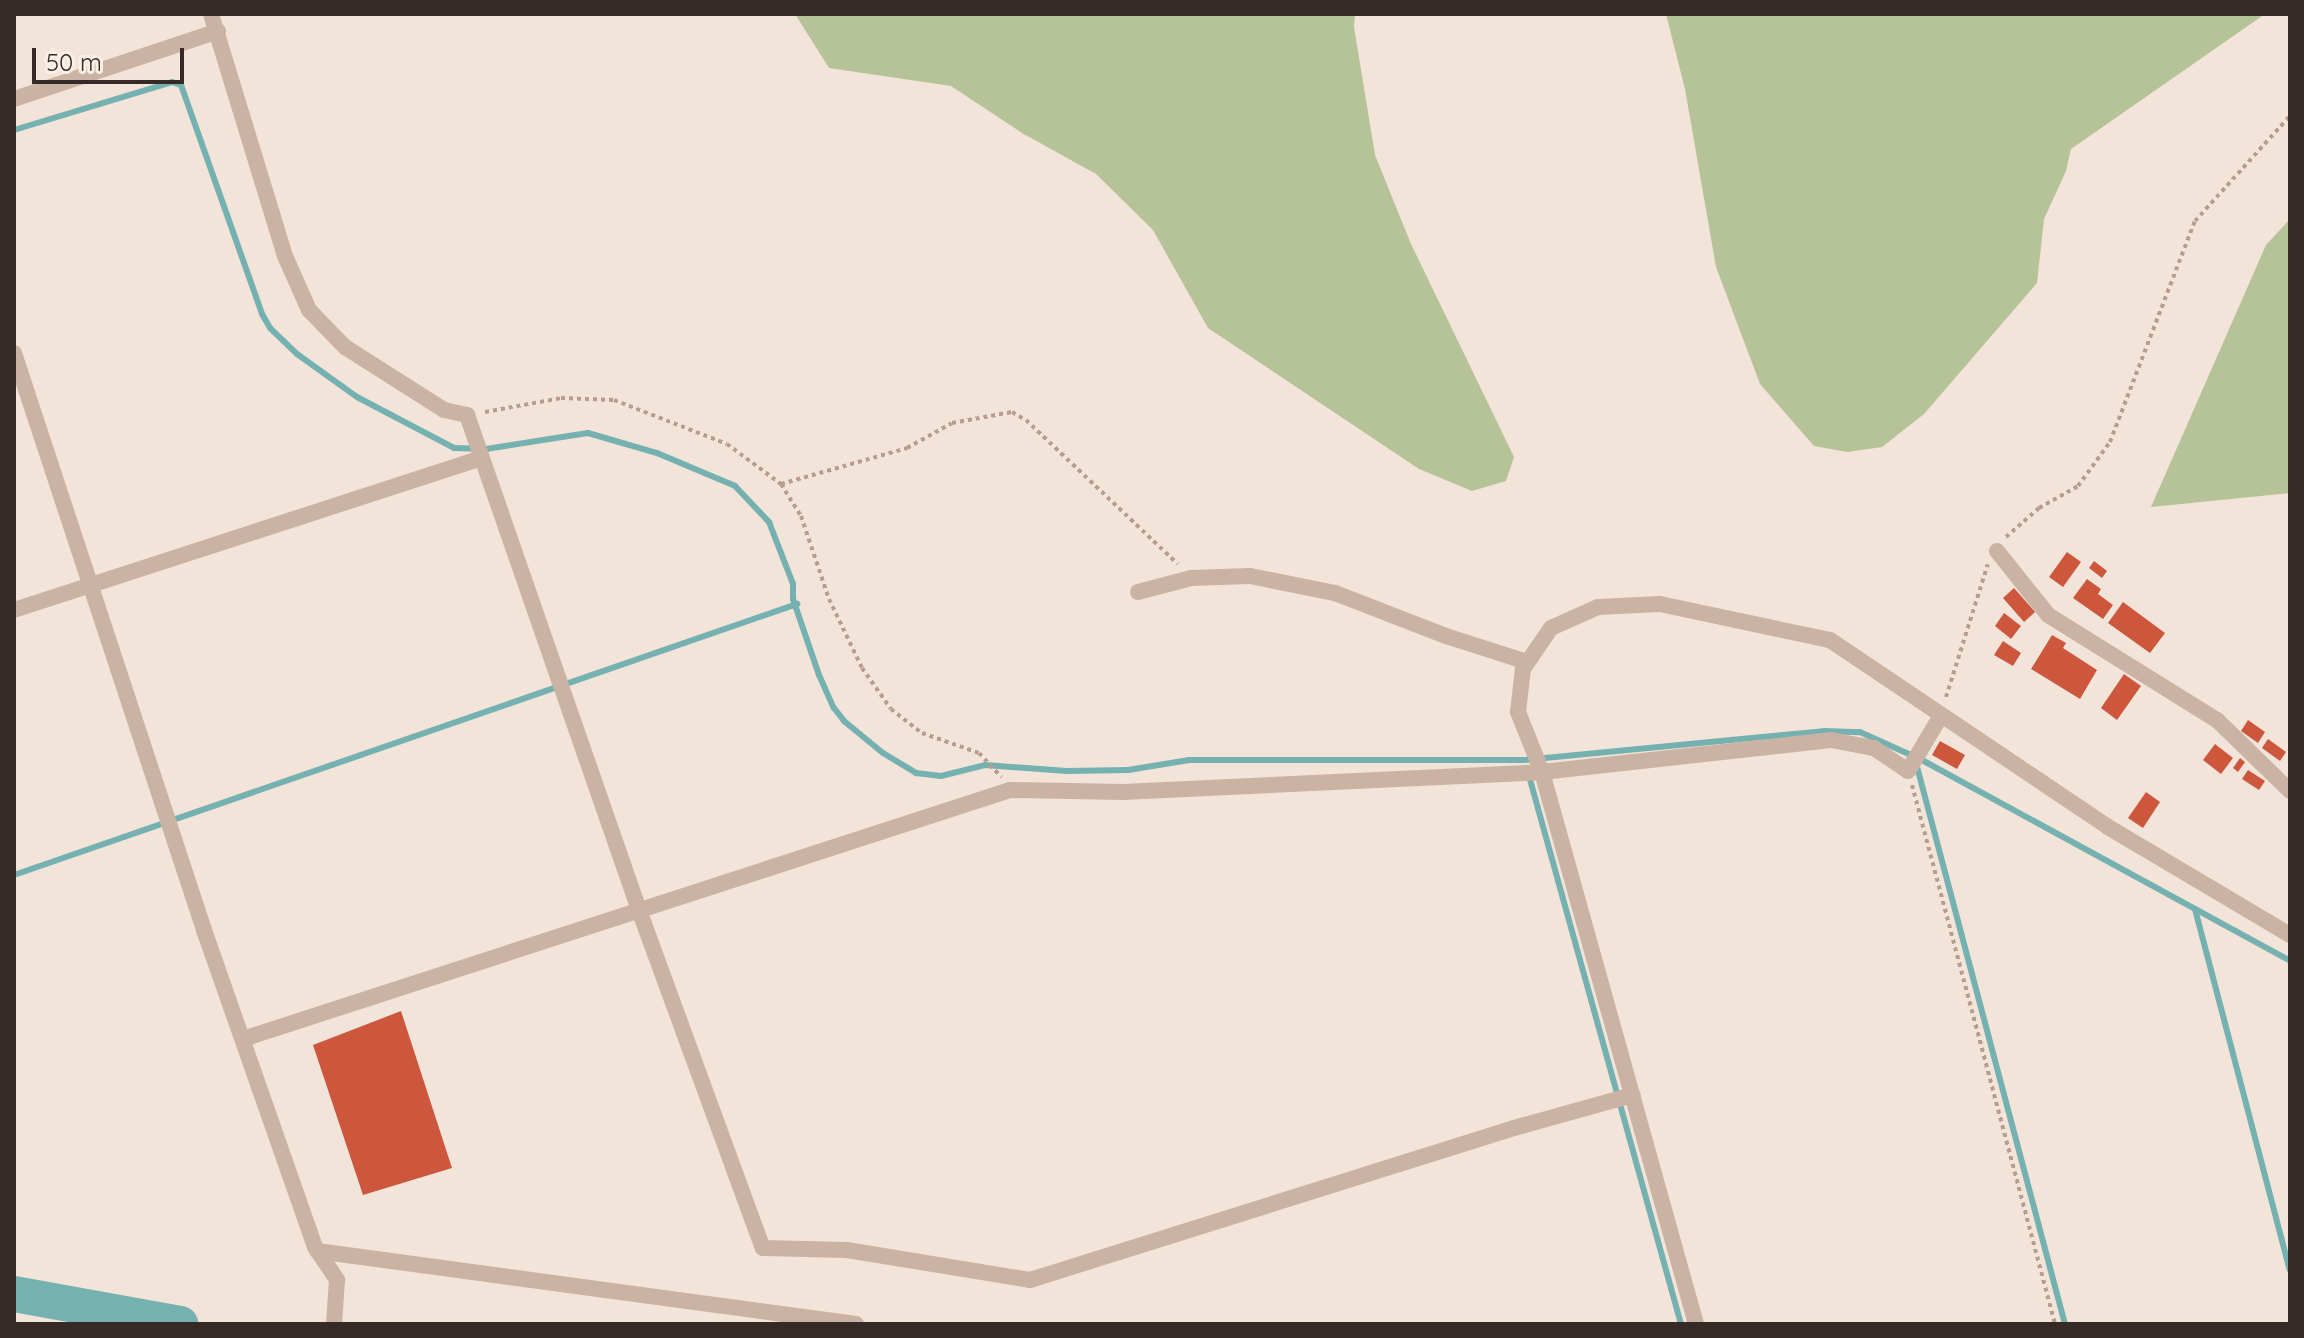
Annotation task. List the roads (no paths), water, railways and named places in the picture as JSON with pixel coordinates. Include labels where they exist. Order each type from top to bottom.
[{"type":"street","points":[[211,14],[285,256],[309,310],[345,347],[444,410],[467,415],[479,459],[639,910],[763,1248],[873,1253],[955,1270],[970,1268],[1030,1280],[1514,1128],[1632,1095]]},
{"type":"street","points":[[14,99],[218,31]]},
{"type":"street","points":[[14,353],[243,1039],[317,1251],[337,1280],[334,1324]]},
{"type":"street","points":[[14,610],[479,459]]},
{"type":"street","points":[[1997,551],[2048,615],[2217,720],[2290,791]]},
{"type":"street","points":[[1138,592],[1191,578],[1250,576],[1335,593],[1446,636],[1527,662]]},
{"type":"street","points":[[1696,1324],[1542,772],[1518,712],[1523,669],[1551,628],[1571,616],[1598,607],[1660,604],[1724,615],[1830,640],[1940,717],[2141,848],[2290,935]]},
{"type":"street","points":[[243,1039],[1010,790],[1123,792],[1542,772],[1831,740],[1874,748],[1908,771],[1940,717]]},
{"type":"street","points":[[317,1251],[856,1324]]},
{"type":"waterway","points":[[14,130],[172,82],[181,85],[262,314],[270,328],[297,354],[357,397],[454,448],[486,449],[588,433],[657,453],[735,486],[769,522],[793,584],[793,599],[819,675],[834,708],[844,721],[883,753],[916,773],[941,776],[985,765],[1067,771],[1128,770],[1189,760],[1524,760],[1824,731],[1860,732],[1922,760],[2290,961]]},
{"type":"waterway","points":[[14,875],[797,604]]},
{"type":"waterway","points":[[1916,763],[2065,1324]]},
{"type":"waterway","points":[[1529,776],[1681,1324]]},
{"type":"waterway","points":[[2195,909],[2290,1270]]},
{"type":"waterway","points":[[14,1294],[180,1324]]}]
